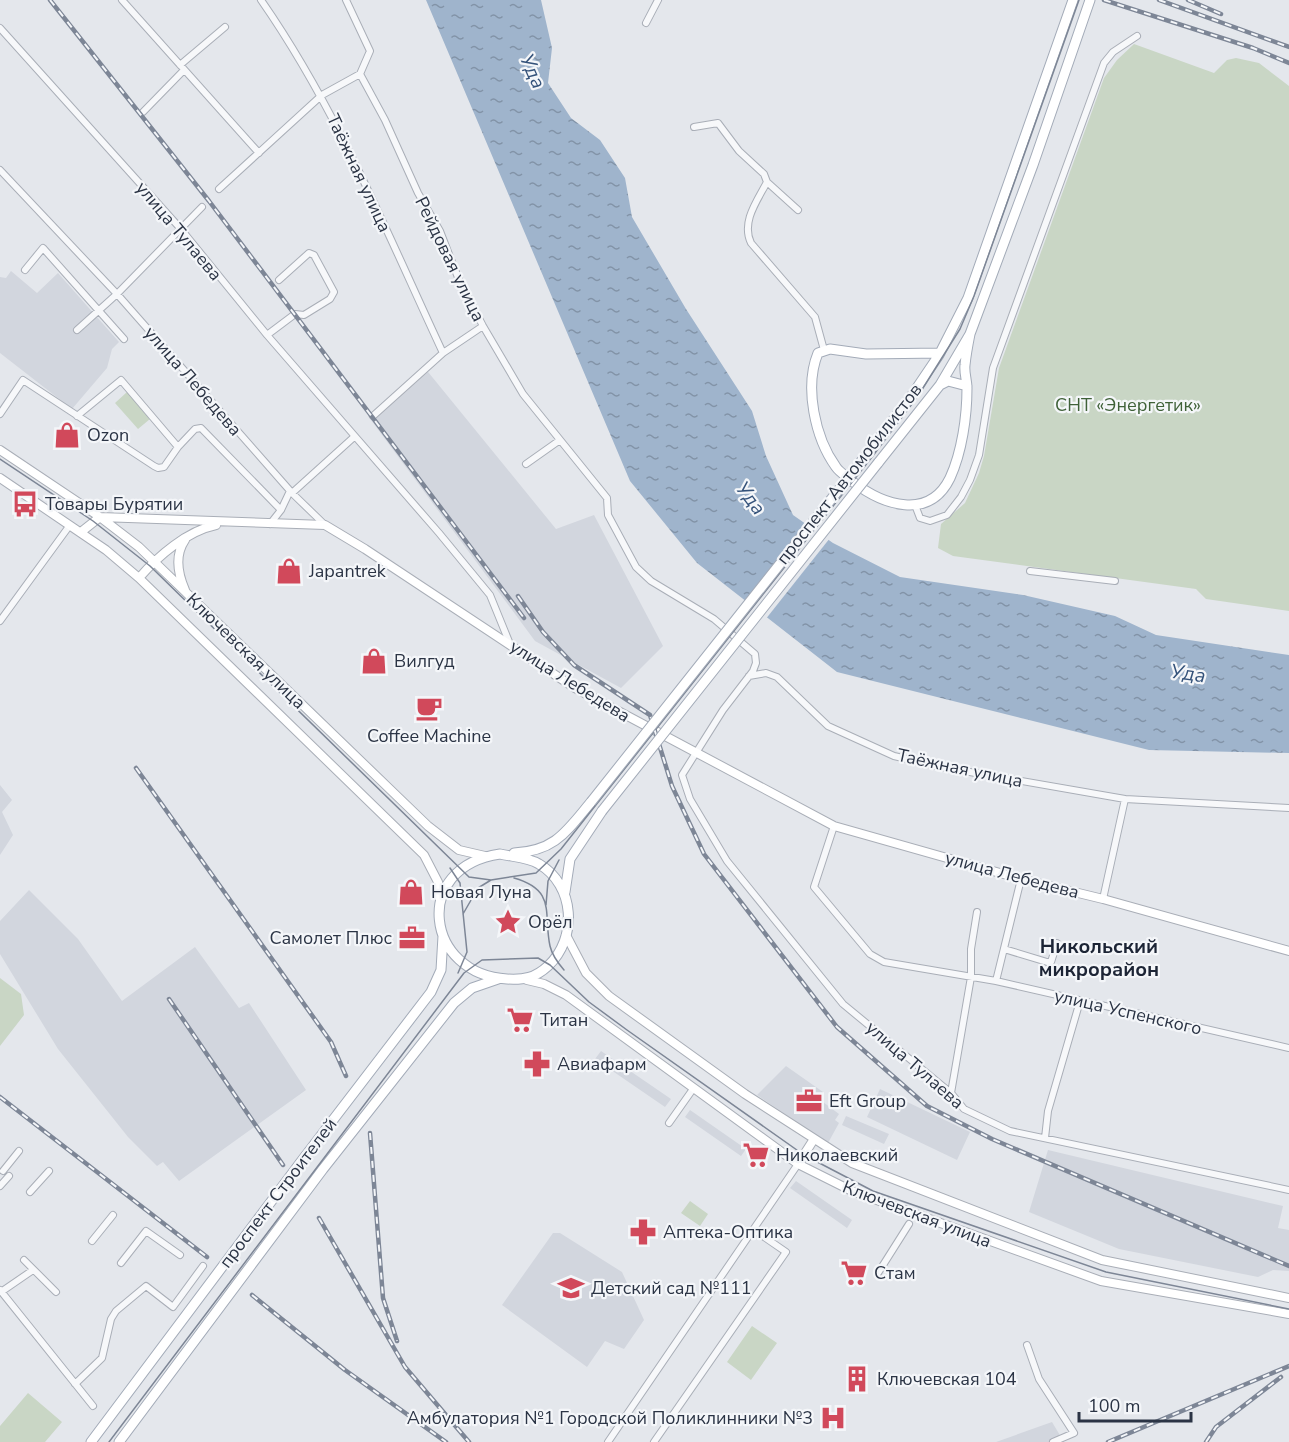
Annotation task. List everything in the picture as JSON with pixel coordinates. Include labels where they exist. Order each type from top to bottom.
[{"type":"main road","name":"проспект Автомобилистов","points":[[500,854],[530,852],[546,848],[564,834],[912,395],[940,353],[968,298],[1072,0]]},
{"type":"main road","name":"проспект Автомобилистов","points":[[565,892],[570,858],[602,811],[940,385],[970,334],[1033,165],[1090,0]]},
{"type":"main road","points":[[940,353],[866,354],[824,350],[818,353],[814,362],[814,410],[820,432],[837,468],[871,496],[892,505],[915,505],[937,496],[950,478],[963,432],[967,386],[964,368],[970,334]]},
{"type":"main road","points":[[940,385],[948,381],[967,386]]},
{"type":"main road","name":"Ключевская улица","points":[[0,450],[122,533],[428,826],[459,850],[484,856]]},
{"type":"main road","name":"Ключевская улица","points":[[0,478],[81,532],[139,578],[418,848],[433,870],[438,882],[440,900]]},
{"type":"main road","points":[[81,532],[100,517],[325,525]]},
{"type":"main road","points":[[139,578],[154,562],[186,539],[202,529],[226,523]]},
{"type":"main road","name":"улица Лебедева","points":[[325,525],[575,688],[834,826],[1289,951]]},
{"type":"main road","points":[[186,539],[181,545],[178,567],[186,594]]},
{"type":"main road","points":[[500,854],[540,864],[558,880],[565,892],[569,923],[566,935],[555,959],[527,980],[486,977],[468,968],[456,957],[442,936],[440,900],[454,873],[471,861],[484,856],[500,854]]},
{"type":"main road","name":"Ключевская улица","points":[[566,935],[586,973],[609,996],[745,1094],[852,1163],[1102,1260],[1289,1298]]},
{"type":"main road","name":"проспект Строителей","points":[[91,1442],[300,1163],[432,992],[441,970],[442,936]]},
{"type":"main road","name":"проспект Строителей","points":[[118,1442],[323,1169],[454,1003],[472,988],[498,979]]},
{"type":"main road","name":"Ключевская улица","points":[[527,980],[543,984],[566,995],[798,1164],[852,1191],[1101,1281],[1289,1314]]},
{"type":"main road","points":[[798,1164],[814,1139]]},
{"type":"street","points":[[122,0],[259,153]]},
{"type":"street","name":"Таёжная улица","points":[[261,0],[322,95],[346,142],[442,353]]},
{"type":"street","points":[[219,189],[322,95],[360,74],[370,51],[345,0]]},
{"type":"street","points":[[646,23],[658,0]]},
{"type":"street","points":[[142,112],[182,68],[225,27]]},
{"type":"street","name":"улица Тулаева","points":[[0,28],[180,228],[267,335],[439,533],[490,595],[510,644]]},
{"type":"street","points":[[915,505],[920,518],[930,521],[947,515],[966,489],[980,455],[993,368],[1104,63],[1118,48],[1137,36]]},
{"type":"street","name":"Рейдовая улица","points":[[360,74],[385,120],[418,193],[440,231],[459,280],[523,394],[607,498],[608,515],[636,567],[651,581],[714,619],[755,654],[756,663],[749,676]]},
{"type":"street","points":[[694,127],[718,123],[740,151],[764,174],[767,182],[798,210]]},
{"type":"street","name":"улица Лебедева","points":[[0,170],[117,294],[291,492],[325,525]]},
{"type":"street","points":[[767,182],[748,221],[746,232],[751,243],[815,317],[824,350]]},
{"type":"street","points":[[77,330],[117,294],[202,207]]},
{"type":"street","points":[[25,270],[43,248],[124,339]]},
{"type":"street","points":[[267,335],[295,315],[304,315],[330,299],[334,292],[314,255],[309,253],[279,280]]},
{"type":"street","points":[[373,416],[442,353],[483,326]]},
{"type":"street","points":[[0,414],[23,380],[158,468],[164,467],[195,429],[201,428],[281,510]]},
{"type":"street","points":[[78,416],[121,381],[178,447]]},
{"type":"street","points":[[269,524],[281,510],[291,492],[354,437]]},
{"type":"street","points":[[526,464],[560,440]]},
{"type":"street","points":[[0,621],[70,525]]},
{"type":"street","points":[[1030,571],[1115,581]]},
{"type":"street","name":"Таёжная улица","points":[[749,676],[766,673],[777,677],[828,726],[894,756],[941,767],[1125,799],[1289,808]]},
{"type":"street","points":[[696,753],[727,703],[749,676]]},
{"type":"street","name":"улица Тулаева","points":[[696,753],[682,775],[690,799],[727,861],[843,1004],[951,1094],[964,1109],[1010,1131],[1289,1190]]},
{"type":"street","points":[[1103,899],[1125,799]]},
{"type":"street","name":"улица Успенского","points":[[834,826],[814,887],[870,954],[884,962],[996,981],[1289,1048]]},
{"type":"street","points":[[996,981],[1021,879]]},
{"type":"street","points":[[951,1094],[971,977],[971,950],[977,912]]},
{"type":"street","points":[[1004,950],[1051,962],[1057,943]]},
{"type":"street","points":[[1045,1138],[1048,1111],[1080,1001]]},
{"type":"street","points":[[669,1123],[693,1089]]},
{"type":"street","points":[[3,1171],[19,1150]]},
{"type":"street","points":[[608,1442],[798,1164]]},
{"type":"street","points":[[30,1192],[49,1171]]},
{"type":"street","points":[[0,1186],[9,1176]]},
{"type":"street","points":[[92,1241],[113,1215]]},
{"type":"street","points":[[878,1273],[909,1224]]},
{"type":"street","points":[[654,1442],[786,1252],[754,1230]]},
{"type":"street","points":[[121,1263],[146,1231],[180,1255]]},
{"type":"street","points":[[24,1260],[56,1292]]},
{"type":"street","points":[[75,1384],[102,1358],[111,1319],[116,1311],[146,1286],[173,1307],[203,1266]]},
{"type":"street","points":[[33,1270],[1,1291],[93,1406]]},
{"type":"street","points":[[1027,1345],[1040,1379],[1074,1433],[1053,1442]]},
{"type":"shaded area","points":[[11,271],[37,293],[58,273],[119,342],[112,349],[107,368],[72,409],[0,353],[0,277],[6,278]]},
{"type":"shaded area","points":[[424,367],[556,529],[594,515],[663,646],[621,688],[535,641],[368,416]]},
{"type":"shaded area","points":[[0,785],[12,800],[2,812],[13,835],[0,855]]},
{"type":"shaded area","points":[[29,890],[78,939],[122,1001],[195,947],[239,1008],[249,1003],[306,1090],[179,1181],[163,1162],[157,1166],[128,1137],[58,1049],[0,954],[0,921]]},
{"type":"shaded area","points":[[601,1051],[671,1099],[665,1107],[595,1059]]},
{"type":"shaded area","points":[[786,1066],[823,1092],[819,1099],[839,1114],[835,1120],[839,1123],[828,1143],[757,1095]]},
{"type":"shaded area","points":[[880,1089],[970,1132],[957,1160],[867,1117]]},
{"type":"shaded area","points":[[690,1110],[746,1149],[741,1156],[685,1117]]},
{"type":"shaded area","points":[[846,1116],[889,1134],[884,1144],[842,1125]]},
{"type":"shaded area","points":[[1048,1150],[1283,1206],[1278,1228],[1289,1230],[1289,1271],[1273,1270],[1258,1277],[1119,1249],[1029,1212]]},
{"type":"shaded area","points":[[796,1181],[852,1220],[847,1228],[790,1188]]},
{"type":"shaded area","name":"Детский сад №111","points":[[553,1233],[560,1233],[622,1272],[644,1320],[624,1349],[605,1341],[587,1367],[502,1305]]},
{"type":"shaded area","points":[[1052,1422],[1064,1442],[996,1442]]},
{"type":"green space","name":"СНТ «Энергетик»","points":[[1134,44],[1214,73],[1227,60],[1236,58],[1259,63],[1289,86],[1289,611],[1206,599],[1196,589],[953,556],[938,548],[941,524],[965,503],[979,473],[999,368],[1104,78],[1117,60]]},
{"type":"green space","points":[[127,392],[150,419],[138,429],[115,403]]},
{"type":"green space","points":[[0,978],[21,994],[24,1015],[0,1046]]},
{"type":"green space","points":[[690,1201],[708,1214],[700,1226],[681,1213]]},
{"type":"green space","points":[[752,1326],[777,1343],[751,1380],[727,1362]]},
{"type":"green space","points":[[28,1393],[62,1422],[45,1442],[0,1442],[0,1426]]},
{"type":"water","name":"Уда","points":[[426,0],[541,0],[552,48],[548,83],[571,118],[600,140],[625,178],[632,217],[686,309],[752,411],[766,456],[793,515],[833,543],[900,577],[1023,595],[1115,616],[1156,635],[1289,655],[1289,753],[1149,750],[837,672],[697,563],[630,481]]},
{"type":"pier","points":[[807,521],[830,538],[765,620],[743,603]]},
{"type":"tram line","points":[[0,459],[93,521],[150,566],[469,877],[491,880],[536,873],[561,849],[872,457],[918,396],[960,329],[974,296],[1079,0]]},
{"type":"tram line","points":[[546,905],[548,881],[559,860]]},
{"type":"tram line","points":[[450,868],[460,883],[467,952],[458,973]]},
{"type":"tram line","points":[[514,878],[528,883],[542,896],[546,905],[551,949],[564,970]]},
{"type":"tram line","points":[[463,914],[478,888],[491,880]]},
{"type":"tram line","points":[[109,1442],[464,973],[482,960],[538,958],[550,965],[589,1002],[804,1155],[873,1191],[1106,1272],[1289,1309]]},
{"type":"railway","points":[[50,0],[209,201],[524,618]]},
{"type":"railway","points":[[1104,0],[1253,48],[1289,63]]},
{"type":"railway","points":[[1159,0],[1289,47]]},
{"type":"railway","points":[[1188,0],[1221,14]]},
{"type":"railway","points":[[518,596],[543,632],[574,665],[650,715],[672,786],[704,854],[837,1027],[927,1106],[992,1139],[1289,1266]]},
{"type":"railway","points":[[136,768],[331,1042],[346,1076]]},
{"type":"railway","points":[[169,999],[283,1165]]},
{"type":"railway","points":[[0,1097],[207,1257]]},
{"type":"railway","points":[[370,1133],[383,1298],[397,1341]]},
{"type":"railway","points":[[319,1218],[405,1367],[469,1442]]},
{"type":"railway","points":[[252,1295],[345,1370],[446,1442]]},
{"type":"railway","points":[[1108,1442],[1289,1366]]},
{"type":"railway","points":[[1206,1442],[1216,1427],[1281,1377]]},
{"type":"place","name":"Ozon","points":[[67,435]]},
{"type":"place","name":"Товары Бурятии","points":[[25,504]]},
{"type":"place","name":"Japantrek","points":[[289,571]]},
{"type":"place","name":"Вилгуд","points":[[374,661]]},
{"type":"place","name":"Coffee Machine","points":[[429,708]]},
{"type":"place","name":"Новая Луна","points":[[411,892]]},
{"type":"place","name":"Орёл","points":[[508,922]]},
{"type":"place","name":"Самолет Плюс","points":[[412,938]]},
{"type":"place","name":"Титан","points":[[520,1020]]},
{"type":"place","name":"Авиафарм","points":[[537,1064]]},
{"type":"place","name":"Eft Group","points":[[809,1101]]},
{"type":"place","name":"Николаевский","points":[[756,1155]]},
{"type":"place","name":"Аптека-Оптика","points":[[643,1232]]},
{"type":"place","name":"Стам","points":[[854,1273]]},
{"type":"place","name":"Детский сад №111","points":[[571,1288]]},
{"type":"place","name":"Ключевская 104","points":[[857,1379]]},
{"type":"place","name":"Амбулатория №1 Городской Поликлинники №3","points":[[833,1418]]},
{"type":"district","name":"Никольский микрорайон","points":[[1099,958]]}]
